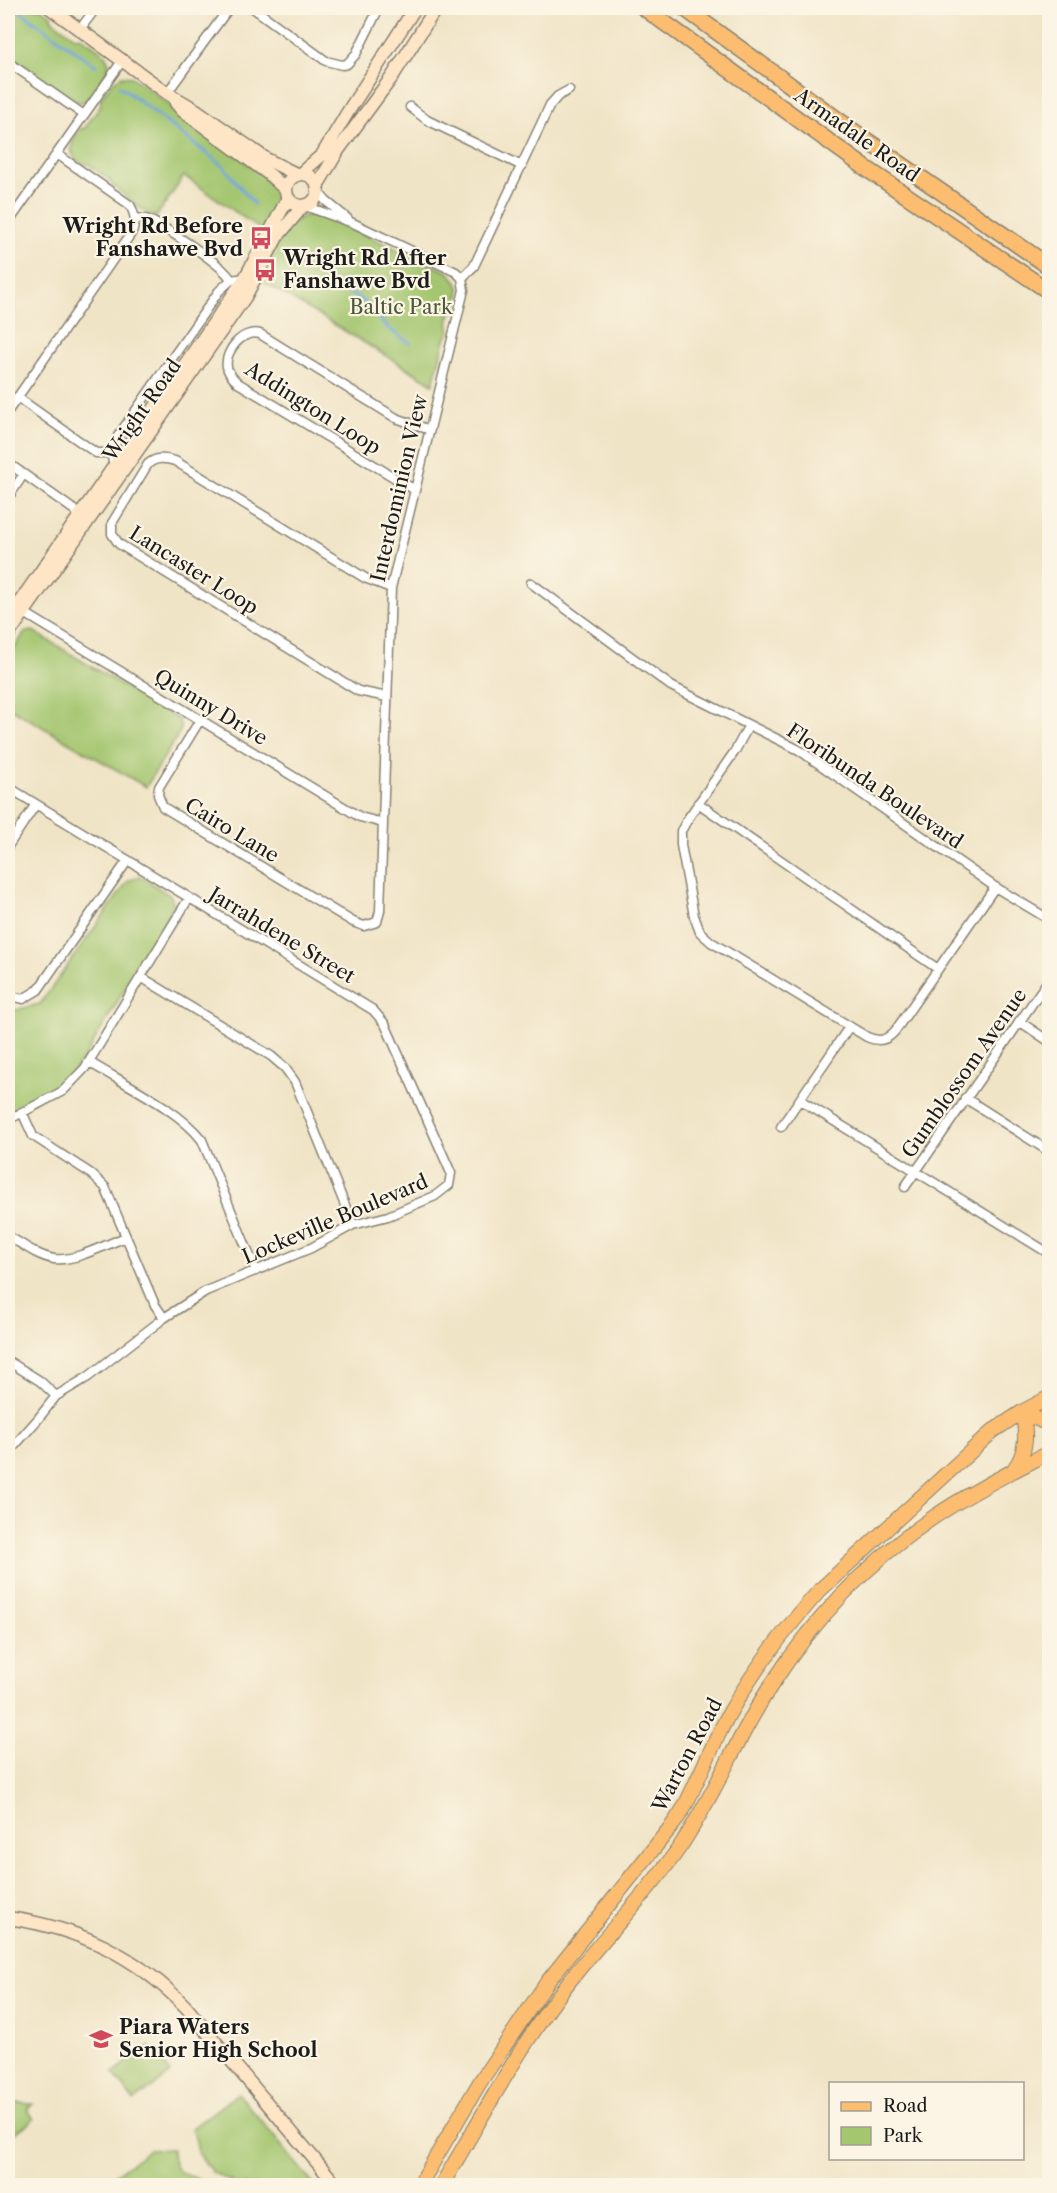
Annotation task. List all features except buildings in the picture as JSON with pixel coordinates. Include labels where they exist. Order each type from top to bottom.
[{"type":"highway","name":"Armadale Road","points":[[644,8],[867,169],[1050,292]]},
{"type":"highway","name":"Armadale Road","points":[[684,8],[863,138],[1050,267]]},
{"type":"main road","points":[[50,8],[168,94],[196,110],[266,159],[299,175],[311,177],[318,189]]},
{"type":"main road","points":[[287,194],[289,181],[322,155],[415,8]]},
{"type":"main road","points":[[168,94],[183,111],[270,175],[296,205],[304,206],[314,201],[339,149],[392,77],[436,8]]},
{"type":"main road","name":"Wright Road","points":[[8,635],[85,517],[114,466],[245,278],[287,194]]},
{"type":"main road","name":"Wright Road","points":[[8,619],[245,297],[277,237],[304,206]]},
{"type":"main road","name":"Warton Road","points":[[418,2186],[480,2082],[548,1981],[679,1815],[742,1693],[775,1643],[820,1590],[993,1431],[1050,1397]]},
{"type":"main road","points":[[1022,1412],[1050,1425]]},
{"type":"main road","points":[[1013,1471],[1024,1451],[1026,1430],[1022,1412]]},
{"type":"main road","name":"Warton Road","points":[[441,2186],[546,2014],[567,1983],[665,1867],[694,1825],[770,1688],[796,1650],[829,1609],[855,1582],[910,1534],[963,1498],[1050,1452]]},
{"type":"main road","points":[[632,1877],[646,1889]]},
{"type":"main road","points":[[8,1918],[42,1923],[98,1942],[160,1982],[186,2007],[333,2183]]},
{"type":"street","points":[[80,29],[96,8]]},
{"type":"street","points":[[168,94],[229,8]]},
{"type":"street","points":[[253,8],[326,61],[342,65],[347,64],[356,54],[379,8]]},
{"type":"street","points":[[8,224],[122,60]]},
{"type":"street","points":[[8,62],[84,115]]},
{"type":"street","points":[[304,206],[353,223],[456,272],[462,278],[474,266],[553,100],[569,90]]},
{"type":"street","points":[[410,107],[427,120],[522,166]]},
{"type":"street","points":[[8,411],[132,232],[135,219],[133,210],[127,202],[57,154]]},
{"type":"street","points":[[318,189],[326,201],[353,223]]},
{"type":"street","points":[[135,219],[152,221],[222,268],[231,280]]},
{"type":"street","points":[[114,466],[111,453],[118,436],[150,390],[219,291],[231,280],[245,278]]},
{"type":"street","name":"Interdominion View","points":[[372,925],[379,920],[380,911],[391,588],[464,290],[462,278]]},
{"type":"street","name":"Addington Loop","points":[[415,490],[238,383],[226,366],[229,357],[234,346],[244,336],[252,333],[260,334],[396,418],[430,430]]},
{"type":"street","points":[[17,398],[96,453],[111,453]]},
{"type":"street","name":"Lancaster Loop","points":[[387,697],[358,691],[119,544],[112,534],[112,523],[148,464],[155,460],[168,459],[175,461],[365,578],[391,588]]},
{"type":"street","points":[[8,463],[85,517]]},
{"type":"street","points":[[8,498],[23,475]]},
{"type":"street","name":"Floribunda Boulevard","points":[[531,583],[671,686],[799,750],[995,887],[1050,920]]},
{"type":"street","name":"Quinny Drive","points":[[23,612],[360,817],[383,823]]},
{"type":"street","name":"Cairo Lane","points":[[200,720],[159,787],[158,795],[163,807],[353,922],[364,926],[372,925]]},
{"type":"street","points":[[749,725],[735,751],[681,831],[681,845],[694,916],[700,932],[711,942],[849,1027],[875,1041],[884,1040],[890,1037],[995,887]]},
{"type":"street","name":"Jarrahdene Street","points":[[8,787],[378,1015],[385,1024],[450,1167],[451,1179],[448,1185]]},
{"type":"street","points":[[698,803],[938,969]]},
{"type":"street","points":[[8,846],[36,804]]},
{"type":"street","points":[[8,995],[23,999],[38,990],[128,860]]},
{"type":"street","points":[[8,1119],[63,1091],[89,1062],[189,898]]},
{"type":"street","points":[[141,977],[271,1056],[289,1074],[295,1082],[353,1225]]},
{"type":"street","name":"Gumblossom Avenue","points":[[905,1187],[1050,978]]},
{"type":"street","points":[[1019,1022],[1050,1042]]},
{"type":"street","points":[[781,1127],[849,1027]]},
{"type":"street","points":[[89,1062],[182,1119],[197,1133],[202,1140],[256,1271]]},
{"type":"street","points":[[965,1098],[1050,1152]]},
{"type":"street","points":[[800,1100],[1050,1254]]},
{"type":"street","points":[[22,1113],[33,1136],[90,1173],[105,1187],[155,1305],[164,1318]]},
{"type":"street","name":"Lockeville Boulevard","points":[[8,1453],[56,1396],[88,1377],[164,1318],[206,1292],[311,1248],[353,1225],[382,1218],[435,1196],[448,1185]]},
{"type":"street","points":[[8,1236],[33,1251],[59,1259],[76,1256],[126,1237]]},
{"type":"street","points":[[8,1361],[40,1381],[56,1396]]},
{"type":"green space","points":[[8,8],[41,8],[51,15],[52,20],[75,37],[80,36],[103,53],[108,61],[108,71],[90,98],[82,102],[72,101],[8,56]]},
{"type":"green space","points":[[122,76],[132,77],[271,180],[281,192],[282,199],[264,232],[184,176],[156,217],[139,207],[112,185],[110,180],[88,164],[83,165],[74,157],[71,148],[74,139],[101,105],[100,99],[112,83]]},
{"type":"green space","name":"Baltic Park","points":[[308,215],[319,215],[448,272],[456,281],[459,296],[450,316],[450,331],[445,339],[433,384],[260,280],[284,232],[299,219]]},
{"type":"green space","points":[[33,631],[179,720],[181,730],[146,787],[8,707],[8,658],[25,632]]},
{"type":"green space","points":[[140,876],[171,896],[174,906],[83,1060],[57,1089],[8,1114],[8,1004],[16,1010],[40,1004],[128,881]]},
{"type":"green space","points":[[149,2046],[171,2073],[134,2101],[113,2073]]},
{"type":"green space","points":[[238,2093],[314,2185],[237,2185],[212,2172],[198,2153],[191,2129]]},
{"type":"green space","points":[[8,2102],[33,2104],[27,2109],[34,2119],[10,2137],[8,2133]]},
{"type":"green space","points":[[172,2149],[175,2166],[179,2171],[213,2185],[101,2185],[149,2150]]},
{"type":"waterway","points":[[16,8],[96,66]]},
{"type":"waterway","points":[[120,86],[223,166],[254,204]]},
{"type":"waterway","points":[[317,260],[332,284],[364,302],[386,326],[410,343]]},
{"type":"place","name":"Wright Rd Before Fanshawe Bvd","points":[[261,238]]},
{"type":"place","name":"Wright Rd After Fanshawe Bvd","points":[[265,270]]},
{"type":"place","name":"Piara Waters Senior High School","points":[[101,2039]]}]
